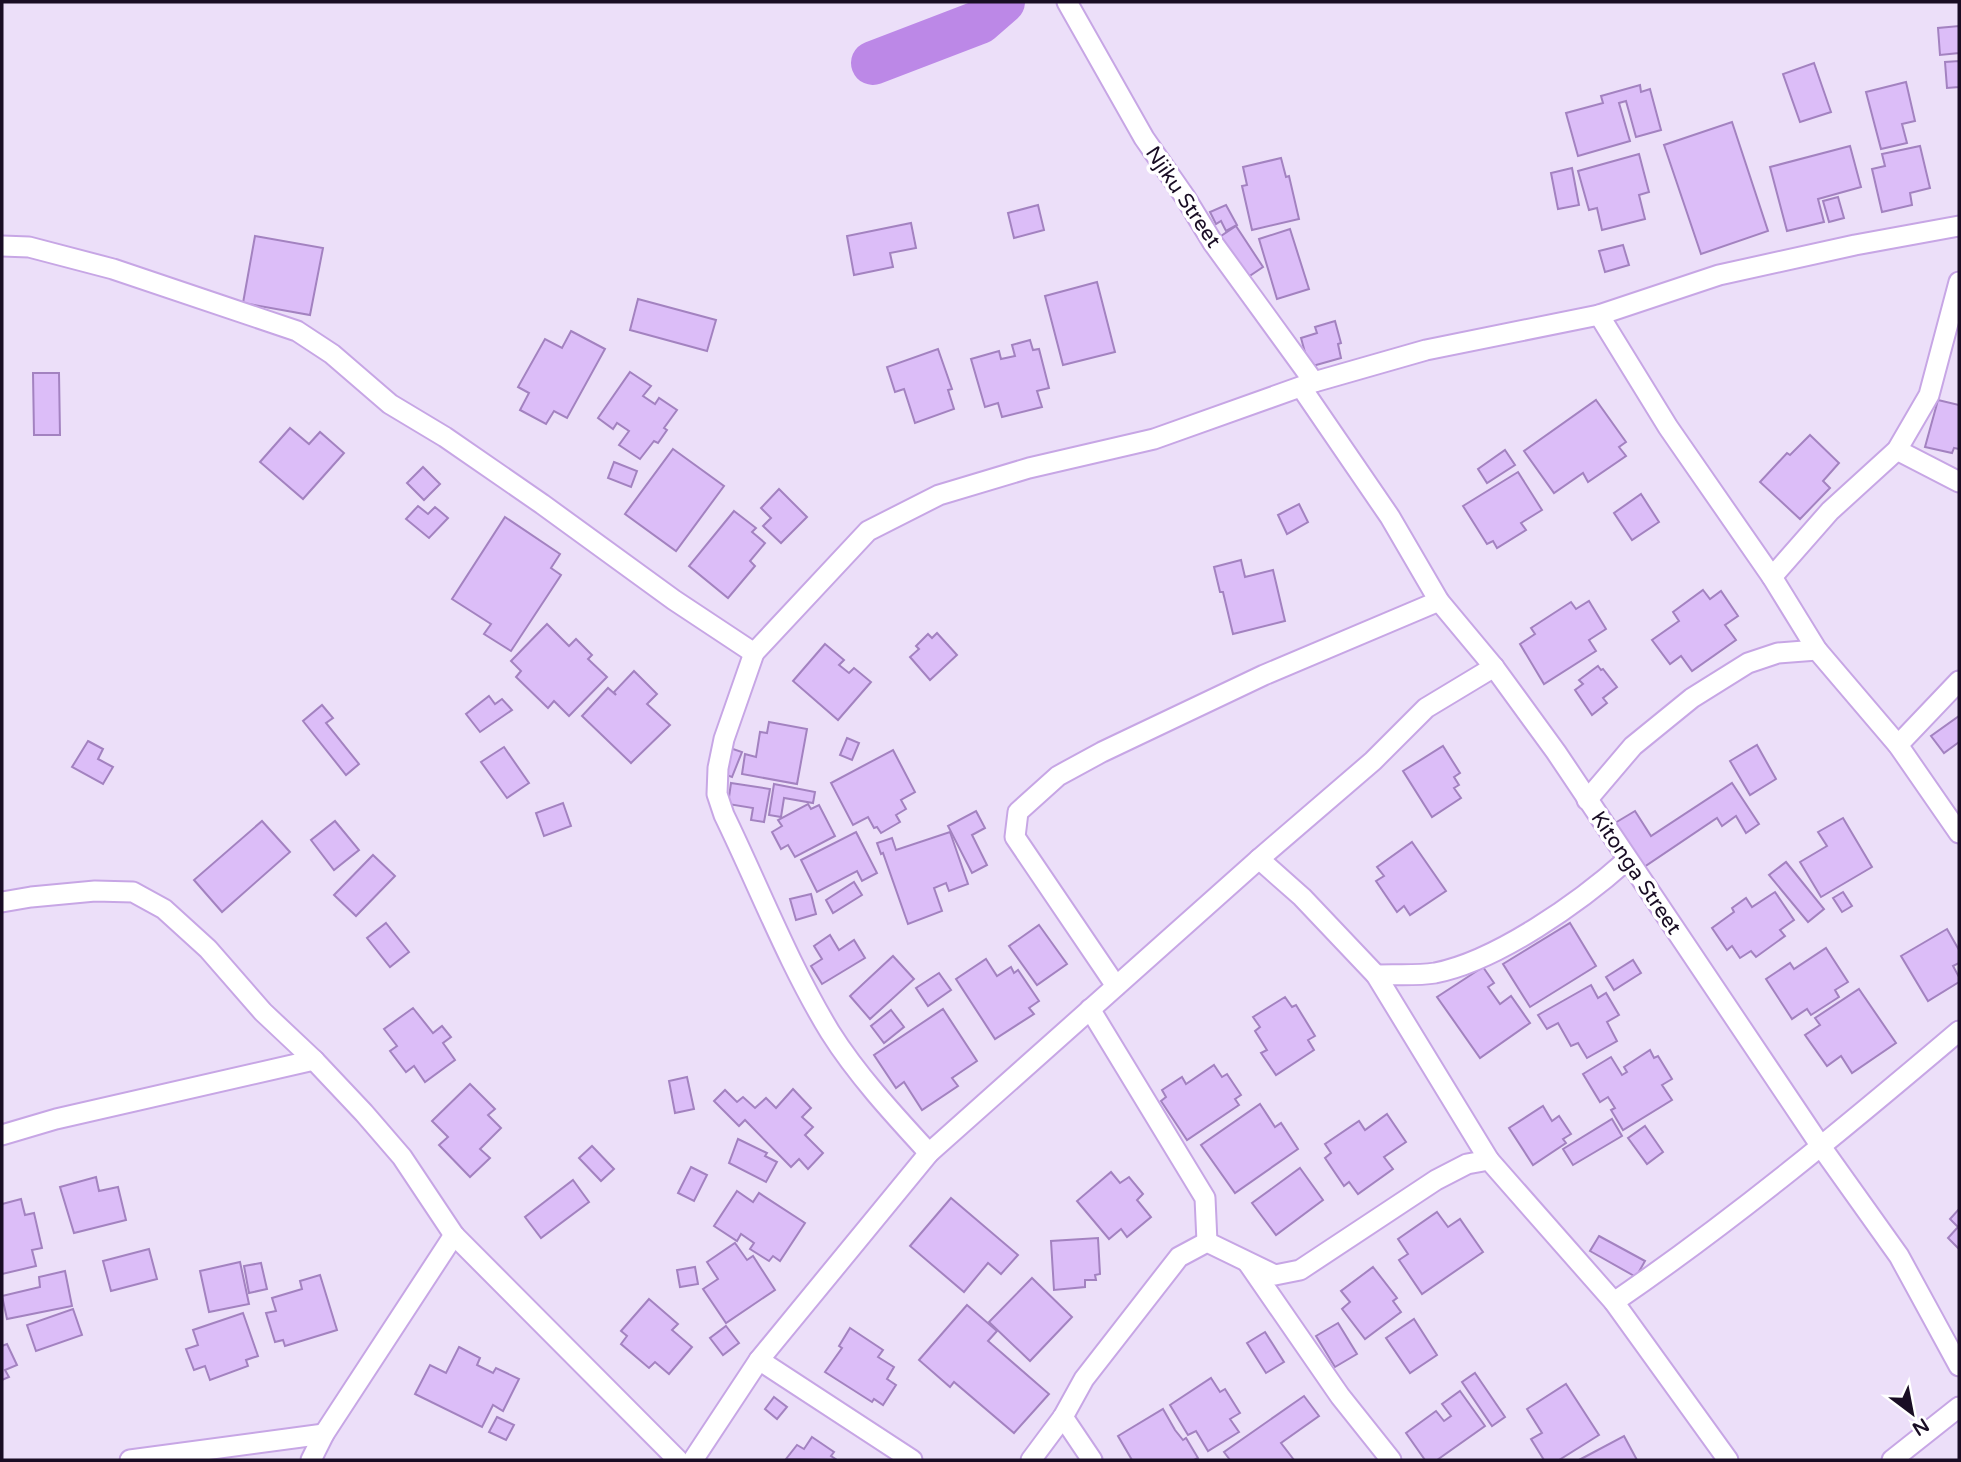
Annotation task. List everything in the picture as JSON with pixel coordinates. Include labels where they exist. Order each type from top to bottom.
[{"type":"street","name":"Njiku Street","points":[[1067,2],[1144,138],[1307,385]]},
{"type":"street","points":[[929,1153],[885,1104],[831,1033],[782,940],[724,815],[717,794],[718,768],[724,739],[754,653],[868,531],[939,495],[1029,468],[1154,439],[1307,385],[1426,350],[1599,315],[1718,275],[1855,245],[1959,226]]},
{"type":"street","points":[[2,246],[29,247],[113,269],[297,331],[332,354],[390,404],[456,444],[674,600],[754,653]]},
{"type":"street","points":[[1772,577],[1830,512],[1898,450],[1929,395],[1959,282]]},
{"type":"street","points":[[1599,315],[1668,427],[1772,577],[1817,650],[1898,745],[1959,833]]},
{"type":"street","name":"Kitonga Street","points":[[1307,385],[1439,601],[1494,667],[1556,751],[1822,1148],[1899,1256],[1959,1366]]},
{"type":"street","points":[[1898,450],[1959,482]]},
{"type":"street","points":[[1116,986],[1016,837],[1018,811],[1058,776],[1102,752],[1264,675],[1439,601]]},
{"type":"street","points":[[1587,800],[1633,746],[1692,698],[1748,663],[1778,653],[1817,650]]},
{"type":"street","points":[[693,1460],[759,1360],[929,1153],[1373,761],[1426,708],[1494,667]]},
{"type":"street","points":[[1898,745],[1959,681]]},
{"type":"street","points":[[1259,859],[1302,897],[1376,975],[1489,1160],[1614,1302],[1728,1460]]},
{"type":"street","points":[[1376,975],[1435,973],[1495,952],[1599,885],[1627,860]]},
{"type":"street","points":[[2,902],[95,891],[133,892],[164,909],[208,949],[263,1012],[314,1060],[402,1157],[454,1235],[678,1460]]},
{"type":"street","points":[[1090,1009],[1205,1198],[1207,1242]]},
{"type":"street","points":[[1614,1302],[1822,1148],[1959,1031]]},
{"type":"street","points":[[2,1135],[69,1115],[314,1060]]},
{"type":"street","points":[[1207,1242],[1275,1275],[1300,1270],[1436,1180],[1467,1164],[1489,1160]]},
{"type":"street","points":[[311,1460],[324,1434],[454,1235]]},
{"type":"street","points":[[1031,1460],[1063,1417],[1084,1379],[1179,1257],[1207,1242]]},
{"type":"street","points":[[1247,1262],[1340,1396],[1391,1460]]},
{"type":"street","points":[[759,1360],[912,1460]]},
{"type":"street","points":[[1892,1460],[1959,1407]]},
{"type":"street","points":[[1063,1417],[1091,1460]]},
{"type":"street","points":[[130,1460],[324,1434]]},
{"type":"building","points":[[1959,26],[1959,53],[1940,55],[1938,28]]},
{"type":"building","points":[[1959,61],[1959,87],[1947,88],[1945,62]]},
{"type":"building","points":[[1814,63],[1831,112],[1800,122],[1783,74]]},
{"type":"building","points":[[1906,82],[1915,121],[1902,124],[1907,143],[1881,149],[1866,92]]},
{"type":"building","points":[[1640,85],[1641,92],[1650,89],[1661,130],[1636,137],[1626,101],[1619,103],[1630,141],[1578,156],[1566,113],[1603,103],[1601,96]]},
{"type":"building","points":[[1732,122],[1768,231],[1701,254],[1664,145]]},
{"type":"building","points":[[1850,146],[1861,187],[1818,199],[1824,222],[1787,231],[1770,167]]},
{"type":"building","points":[[1920,146],[1930,188],[1910,193],[1912,205],[1882,212],[1872,169],[1885,166],[1882,154]]},
{"type":"building","points":[[1639,154],[1649,192],[1639,195],[1645,219],[1602,230],[1597,208],[1589,210],[1578,171]]},
{"type":"building","points":[[1281,158],[1286,177],[1289,176],[1299,219],[1252,230],[1242,186],[1247,185],[1243,167]]},
{"type":"building","points":[[1572,168],[1579,205],[1558,209],[1551,173]]},
{"type":"building","points":[[1838,197],[1844,218],[1829,222],[1823,201]]},
{"type":"building","points":[[1038,205],[1044,230],[1014,238],[1008,213]]},
{"type":"building","points":[[1226,205],[1237,225],[1226,231],[1221,221],[1216,224],[1210,212]]},
{"type":"building","points":[[911,223],[916,248],[890,253],[893,267],[854,275],[847,236]]},
{"type":"building","points":[[1236,226],[1263,267],[1245,279],[1218,238]]},
{"type":"building","points":[[1290,229],[1309,289],[1277,299],[1259,239]]},
{"type":"building","points":[[255,236],[323,248],[310,315],[243,303]]},
{"type":"building","points":[[1623,245],[1629,265],[1605,272],[1599,251]]},
{"type":"building","points":[[1097,282],[1115,352],[1063,365],[1045,296]]},
{"type":"building","points":[[638,299],[716,320],[707,351],[630,330]]},
{"type":"building","points":[[1335,321],[1341,343],[1338,344],[1341,358],[1309,367],[1301,338],[1317,333],[1315,327]]},
{"type":"building","points":[[571,331],[605,349],[567,418],[554,411],[546,424],[520,410],[529,393],[518,387],[545,339],[562,348]]},
{"type":"building","points":[[1030,340],[1033,350],[1039,349],[1049,388],[1037,391],[1042,407],[1002,417],[998,403],[985,407],[971,359],[999,351],[1001,359],[1015,356],[1012,345]]},
{"type":"building","points":[[938,349],[952,389],[948,390],[954,409],[915,423],[904,389],[895,392],[887,367]]},
{"type":"building","points":[[630,372],[651,386],[643,396],[655,404],[659,398],[677,410],[664,428],[667,430],[658,443],[654,441],[640,459],[619,445],[629,431],[617,423],[613,429],[598,418]]},
{"type":"building","points":[[33,373],[59,373],[60,435],[34,435]]},
{"type":"building","points":[[1596,400],[1626,442],[1619,447],[1626,456],[1588,482],[1583,473],[1554,493],[1524,451]]},
{"type":"building","points":[[1938,400],[1959,405],[1959,449],[1954,448],[1952,453],[1925,447]]},
{"type":"building","points":[[290,428],[309,444],[320,432],[344,453],[303,499],[260,462]]},
{"type":"building","points":[[1810,435],[1839,463],[1823,481],[1830,488],[1800,519],[1760,482],[1787,453],[1790,455]]},
{"type":"building","points":[[673,449],[724,486],[676,551],[625,514]]},
{"type":"building","points":[[1505,450],[1515,465],[1487,483],[1478,469]]},
{"type":"building","points":[[614,462],[637,471],[631,487],[608,478]]},
{"type":"building","points":[[423,467],[440,484],[424,500],[407,483]]},
{"type":"building","points":[[1518,472],[1542,510],[1521,523],[1526,530],[1497,548],[1493,541],[1487,544],[1463,506]]},
{"type":"building","points":[[779,489],[807,517],[781,543],[763,526],[771,518],[761,508]]},
{"type":"building","points":[[1641,494],[1659,522],[1632,540],[1614,513]]},
{"type":"building","points":[[1299,504],[1308,522],[1287,534],[1278,515]]},
{"type":"building","points":[[418,506],[428,514],[435,507],[448,518],[429,538],[406,519]]},
{"type":"building","points":[[734,511],[756,528],[752,532],[765,543],[750,561],[755,566],[728,598],[689,566]]},
{"type":"building","points":[[505,517],[560,554],[551,568],[561,575],[511,651],[484,634],[491,624],[452,599]]},
{"type":"building","points":[[1241,560],[1245,577],[1273,570],[1285,621],[1233,634],[1214,567]]},
{"type":"building","points":[[1703,590],[1710,599],[1721,591],[1738,616],[1725,625],[1736,640],[1692,671],[1681,656],[1670,664],[1652,640],[1679,621],[1673,612]]},
{"type":"building","points":[[1589,601],[1606,629],[1589,640],[1596,651],[1544,684],[1520,644],[1535,634],[1531,628],[1571,602],[1576,609]]},
{"type":"building","points":[[547,624],[569,646],[576,639],[592,655],[588,659],[607,677],[569,716],[554,701],[548,708],[516,677],[521,671],[511,661]]},
{"type":"building","points":[[937,633],[957,655],[930,680],[910,657],[919,649],[916,646],[928,634],[932,638]]},
{"type":"building","points":[[825,644],[844,660],[839,665],[849,673],[854,668],[871,682],[838,720],[793,681]]},
{"type":"building","points":[[1598,666],[1617,687],[1603,698],[1607,703],[1592,715],[1575,690],[1583,684],[1579,680]]},
{"type":"building","points":[[634,671],[657,694],[647,704],[670,725],[631,763],[582,716],[608,688],[616,695],[614,692]]},
{"type":"building","points":[[489,696],[495,704],[502,699],[512,710],[480,732],[466,714]]},
{"type":"building","points":[[322,705],[333,718],[326,723],[359,764],[346,775],[303,721]]},
{"type":"building","points":[[1959,716],[1959,742],[1944,753],[1931,736]]},
{"type":"building","points":[[769,722],[807,729],[797,784],[742,774],[745,754],[756,757],[760,732],[767,733]]},
{"type":"building","points":[[847,738],[859,743],[852,760],[840,755]]},
{"type":"building","points":[[88,741],[103,749],[98,759],[113,767],[103,784],[72,767]]},
{"type":"building","points":[[1757,745],[1776,779],[1750,795],[1730,761]]},
{"type":"building","points":[[1443,746],[1460,773],[1454,777],[1459,785],[1454,788],[1461,798],[1432,817],[1403,771]]},
{"type":"building","points":[[504,747],[529,783],[507,798],[481,762]]},
{"type":"building","points":[[730,748],[742,752],[732,777],[721,773]]},
{"type":"building","points":[[893,750],[915,792],[901,800],[906,809],[896,815],[900,822],[881,833],[877,827],[874,828],[868,817],[853,825],[831,783]]},
{"type":"building","points":[[731,783],[770,789],[764,822],[751,820],[753,808],[728,804]]},
{"type":"building","points":[[1732,783],[1759,824],[1746,833],[1736,816],[1722,826],[1717,818],[1644,867],[1615,823],[1635,811],[1651,836]]},
{"type":"building","points":[[774,784],[815,792],[813,803],[784,798],[781,817],[769,815]]},
{"type":"building","points":[[563,803],[571,826],[544,836],[536,813]]},
{"type":"building","points":[[808,804],[811,809],[819,805],[835,836],[795,857],[788,845],[781,849],[772,832],[782,826],[778,820]]},
{"type":"building","points":[[976,811],[985,828],[972,835],[987,865],[972,873],[948,826]]},
{"type":"building","points":[[1843,818],[1872,867],[1821,897],[1800,862],[1827,846],[1818,832]]},
{"type":"building","points":[[262,821],[290,852],[222,912],[194,880]]},
{"type":"building","points":[[335,821],[359,850],[334,870],[311,840]]},
{"type":"building","points":[[856,832],[877,873],[862,881],[857,871],[817,892],[801,860]]},
{"type":"building","points":[[950,832],[968,884],[949,891],[946,883],[934,888],[942,911],[908,924],[877,843],[892,838],[896,850]]},
{"type":"building","points":[[1412,842],[1446,891],[1410,915],[1404,906],[1397,912],[1376,881],[1384,876],[1377,867]]},
{"type":"building","points":[[373,855],[395,876],[356,916],[334,895]]},
{"type":"building","points":[[1786,862],[1824,909],[1808,922],[1769,875]]},
{"type":"building","points":[[854,882],[862,895],[833,913],[826,900]]},
{"type":"building","points":[[1775,892],[1794,920],[1780,930],[1785,936],[1756,957],[1751,951],[1740,958],[1732,946],[1727,950],[1712,928],[1734,912],[1732,908],[1746,898],[1752,907]]},
{"type":"building","points":[[1843,892],[1852,906],[1842,912],[1833,898]]},
{"type":"building","points":[[811,894],[816,914],[796,920],[790,899]]},
{"type":"building","points":[[386,923],[409,952],[390,967],[367,938]]},
{"type":"building","points":[[1570,923],[1596,966],[1530,1007],[1503,964]]},
{"type":"building","points":[[1039,925],[1067,964],[1037,985],[1009,946]]},
{"type":"building","points":[[1947,929],[1959,950],[1959,963],[1953,966],[1959,982],[1928,1001],[1901,956]]},
{"type":"building","points":[[830,935],[839,950],[854,940],[865,958],[822,984],[811,966],[822,959],[814,946]]},
{"type":"building","points":[[1826,948],[1848,982],[1835,990],[1839,997],[1811,1015],[1807,1009],[1792,1019],[1766,979],[1790,963],[1794,969]]},
{"type":"building","points":[[893,956],[914,979],[870,1019],[850,996]]},
{"type":"building","points":[[986,959],[997,976],[1011,967],[1014,973],[1018,970],[1039,1001],[1029,1008],[1034,1014],[995,1039],[956,979]]},
{"type":"building","points":[[1633,960],[1641,973],[1614,990],[1606,977]]},
{"type":"building","points":[[1483,967],[1494,983],[1488,987],[1500,1004],[1511,996],[1530,1023],[1480,1058],[1437,997]]},
{"type":"building","points":[[939,973],[951,990],[928,1006],[916,988]]},
{"type":"building","points":[[1591,985],[1598,998],[1606,993],[1619,1015],[1607,1022],[1617,1041],[1587,1058],[1578,1043],[1571,1046],[1558,1023],[1547,1029],[1538,1015]]},
{"type":"building","points":[[1859,989],[1896,1043],[1852,1073],[1841,1056],[1827,1066],[1805,1035],[1820,1025],[1815,1018]]},
{"type":"building","points":[[1285,997],[1292,1007],[1296,1005],[1315,1036],[1308,1040],[1314,1050],[1276,1075],[1261,1053],[1267,1050],[1255,1031],[1260,1027],[1253,1017]]},
{"type":"building","points":[[413,1008],[433,1033],[442,1026],[451,1037],[443,1043],[455,1060],[425,1082],[414,1066],[406,1072],[390,1051],[397,1046],[384,1029]]},
{"type":"building","points":[[943,1009],[977,1061],[952,1078],[958,1086],[922,1110],[904,1082],[896,1088],[874,1055]]},
{"type":"building","points":[[891,1010],[904,1027],[884,1043],[871,1026]]},
{"type":"building","points":[[1650,1050],[1654,1058],[1658,1056],[1672,1079],[1662,1085],[1672,1100],[1623,1130],[1611,1110],[1615,1108],[1608,1097],[1600,1102],[1583,1074],[1611,1057],[1622,1075],[1627,1072],[1624,1067]]},
{"type":"building","points":[[1214,1065],[1222,1077],[1227,1074],[1241,1095],[1235,1099],[1239,1105],[1187,1140],[1161,1101],[1166,1097],[1162,1090],[1182,1077],[1186,1084]]},
{"type":"building","points":[[687,1077],[694,1109],[675,1113],[669,1081]]},
{"type":"building","points":[[470,1084],[495,1109],[488,1115],[501,1128],[480,1149],[490,1158],[470,1177],[439,1145],[448,1137],[432,1121]]},
{"type":"building","points":[[793,1089],[811,1108],[802,1117],[813,1127],[805,1135],[823,1153],[808,1169],[799,1159],[791,1167],[745,1120],[739,1126],[714,1101],[725,1090],[737,1102],[743,1097],[755,1108],[766,1098],[776,1108]]},
{"type":"building","points":[[1260,1104],[1275,1127],[1281,1123],[1298,1149],[1235,1193],[1201,1145]]},
{"type":"building","points":[[1543,1106],[1552,1121],[1559,1116],[1571,1134],[1563,1139],[1566,1143],[1533,1165],[1509,1128]]},
{"type":"building","points":[[1387,1114],[1406,1142],[1384,1157],[1393,1169],[1358,1194],[1349,1182],[1344,1186],[1325,1158],[1331,1153],[1325,1144],[1359,1121],[1365,1130]]},
{"type":"building","points":[[1612,1119],[1622,1136],[1573,1165],[1563,1149]]},
{"type":"building","points":[[1645,1126],[1663,1152],[1647,1164],[1628,1138]]},
{"type":"building","points":[[738,1139],[767,1153],[765,1156],[777,1162],[766,1182],[729,1163]]},
{"type":"building","points":[[592,1146],[614,1169],[601,1181],[579,1158]]},
{"type":"building","points":[[691,1167],[707,1175],[694,1201],[678,1193]]},
{"type":"building","points":[[1300,1168],[1323,1200],[1276,1235],[1252,1203]]},
{"type":"building","points":[[1111,1172],[1120,1183],[1129,1177],[1143,1194],[1137,1200],[1151,1217],[1127,1237],[1121,1229],[1109,1239],[1077,1201]]},
{"type":"building","points":[[96,1177],[99,1191],[118,1187],[126,1220],[74,1233],[60,1187]]},
{"type":"building","points":[[573,1180],[589,1202],[541,1238],[525,1217]]},
{"type":"building","points":[[737,1191],[753,1202],[759,1193],[805,1223],[780,1261],[773,1256],[769,1261],[750,1249],[754,1243],[741,1234],[737,1241],[714,1226]]},
{"type":"building","points":[[951,1198],[1018,1255],[1001,1274],[988,1263],[964,1292],[910,1246]]},
{"type":"building","points":[[21,1199],[25,1215],[34,1213],[42,1248],[32,1250],[36,1266],[2,1274],[2,1204]]},
{"type":"building","points":[[1959,1209],[1959,1249],[1948,1238],[1958,1227],[1950,1219]]},
{"type":"building","points":[[1437,1212],[1448,1227],[1460,1219],[1483,1252],[1422,1294],[1399,1260],[1408,1254],[1398,1239]]},
{"type":"building","points":[[1599,1236],[1645,1261],[1636,1277],[1590,1251]]},
{"type":"building","points":[[1098,1238],[1100,1274],[1095,1275],[1096,1280],[1085,1280],[1085,1287],[1054,1290],[1051,1241]]},
{"type":"building","points":[[735,1243],[747,1260],[753,1256],[775,1290],[726,1323],[703,1289],[718,1279],[707,1262]]},
{"type":"building","points":[[149,1249],[157,1279],[111,1291],[103,1261]]},
{"type":"building","points":[[240,1262],[249,1304],[209,1312],[200,1271]]},
{"type":"building","points":[[261,1263],[267,1289],[249,1293],[244,1266]]},
{"type":"building","points":[[695,1267],[698,1284],[680,1287],[677,1270]]},
{"type":"building","points":[[1373,1267],[1397,1298],[1393,1301],[1401,1312],[1365,1339],[1342,1309],[1350,1302],[1341,1291]]},
{"type":"building","points":[[65,1271],[72,1306],[7,1319],[2,1296],[40,1287],[39,1277]]},
{"type":"building","points":[[320,1275],[337,1330],[285,1346],[283,1340],[275,1342],[266,1313],[276,1311],[272,1298],[302,1289],[300,1281]]},
{"type":"building","points":[[1032,1278],[1072,1317],[1030,1361],[989,1322]]},
{"type":"building","points":[[649,1299],[678,1324],[672,1330],[692,1347],[669,1374],[655,1362],[649,1368],[621,1344],[627,1336],[621,1331]]},
{"type":"building","points":[[967,1305],[997,1331],[988,1341],[1049,1394],[1014,1433],[954,1382],[950,1387],[919,1360]]},
{"type":"building","points":[[73,1309],[82,1335],[36,1351],[27,1325]]},
{"type":"building","points":[[243,1313],[258,1356],[246,1360],[248,1366],[210,1380],[205,1366],[194,1370],[186,1349],[198,1345],[193,1330]]},
{"type":"building","points":[[1414,1319],[1437,1355],[1410,1373],[1386,1338]]},
{"type":"building","points":[[1338,1323],[1357,1354],[1335,1367],[1316,1336]]},
{"type":"building","points":[[726,1326],[739,1343],[723,1355],[710,1338]]},
{"type":"building","points":[[850,1328],[883,1350],[878,1357],[894,1367],[887,1379],[896,1385],[883,1405],[874,1399],[872,1402],[825,1372],[842,1348],[839,1346]]},
{"type":"building","points":[[1265,1332],[1284,1362],[1266,1373],[1247,1343]]},
{"type":"building","points":[[7,1344],[17,1365],[5,1370],[9,1377],[2,1380],[2,1346]]},
{"type":"building","points":[[459,1347],[480,1358],[477,1365],[493,1373],[496,1368],[519,1379],[503,1411],[493,1405],[482,1427],[415,1394],[430,1365],[446,1373]]},
{"type":"building","points":[[1475,1373],[1505,1417],[1492,1426],[1462,1382]]},
{"type":"building","points":[[1211,1378],[1220,1392],[1225,1389],[1240,1413],[1230,1419],[1239,1432],[1208,1451],[1196,1431],[1188,1435],[1170,1405]]},
{"type":"building","points":[[1566,1384],[1599,1435],[1559,1460],[1544,1460],[1531,1439],[1542,1433],[1527,1409]]},
{"type":"building","points":[[1460,1391],[1485,1426],[1437,1460],[1425,1460],[1406,1433],[1436,1411],[1444,1421],[1451,1416],[1442,1404]]},
{"type":"building","points":[[1304,1396],[1319,1416],[1281,1443],[1294,1460],[1230,1460],[1224,1452]]},
{"type":"building","points":[[774,1397],[787,1407],[777,1419],[765,1409]]},
{"type":"building","points":[[1163,1409],[1175,1430],[1183,1440],[1186,1438],[1198,1458],[1132,1460],[1118,1436]]},
{"type":"building","points":[[497,1417],[514,1425],[506,1440],[489,1432]]},
{"type":"building","points":[[1624,1436],[1637,1460],[1579,1460]]},
{"type":"building","points":[[812,1437],[834,1452],[831,1456],[837,1460],[786,1459],[797,1445],[804,1449]]},
{"type":"waterway","points":[[873,63],[980,22],[1003,2]]}]
